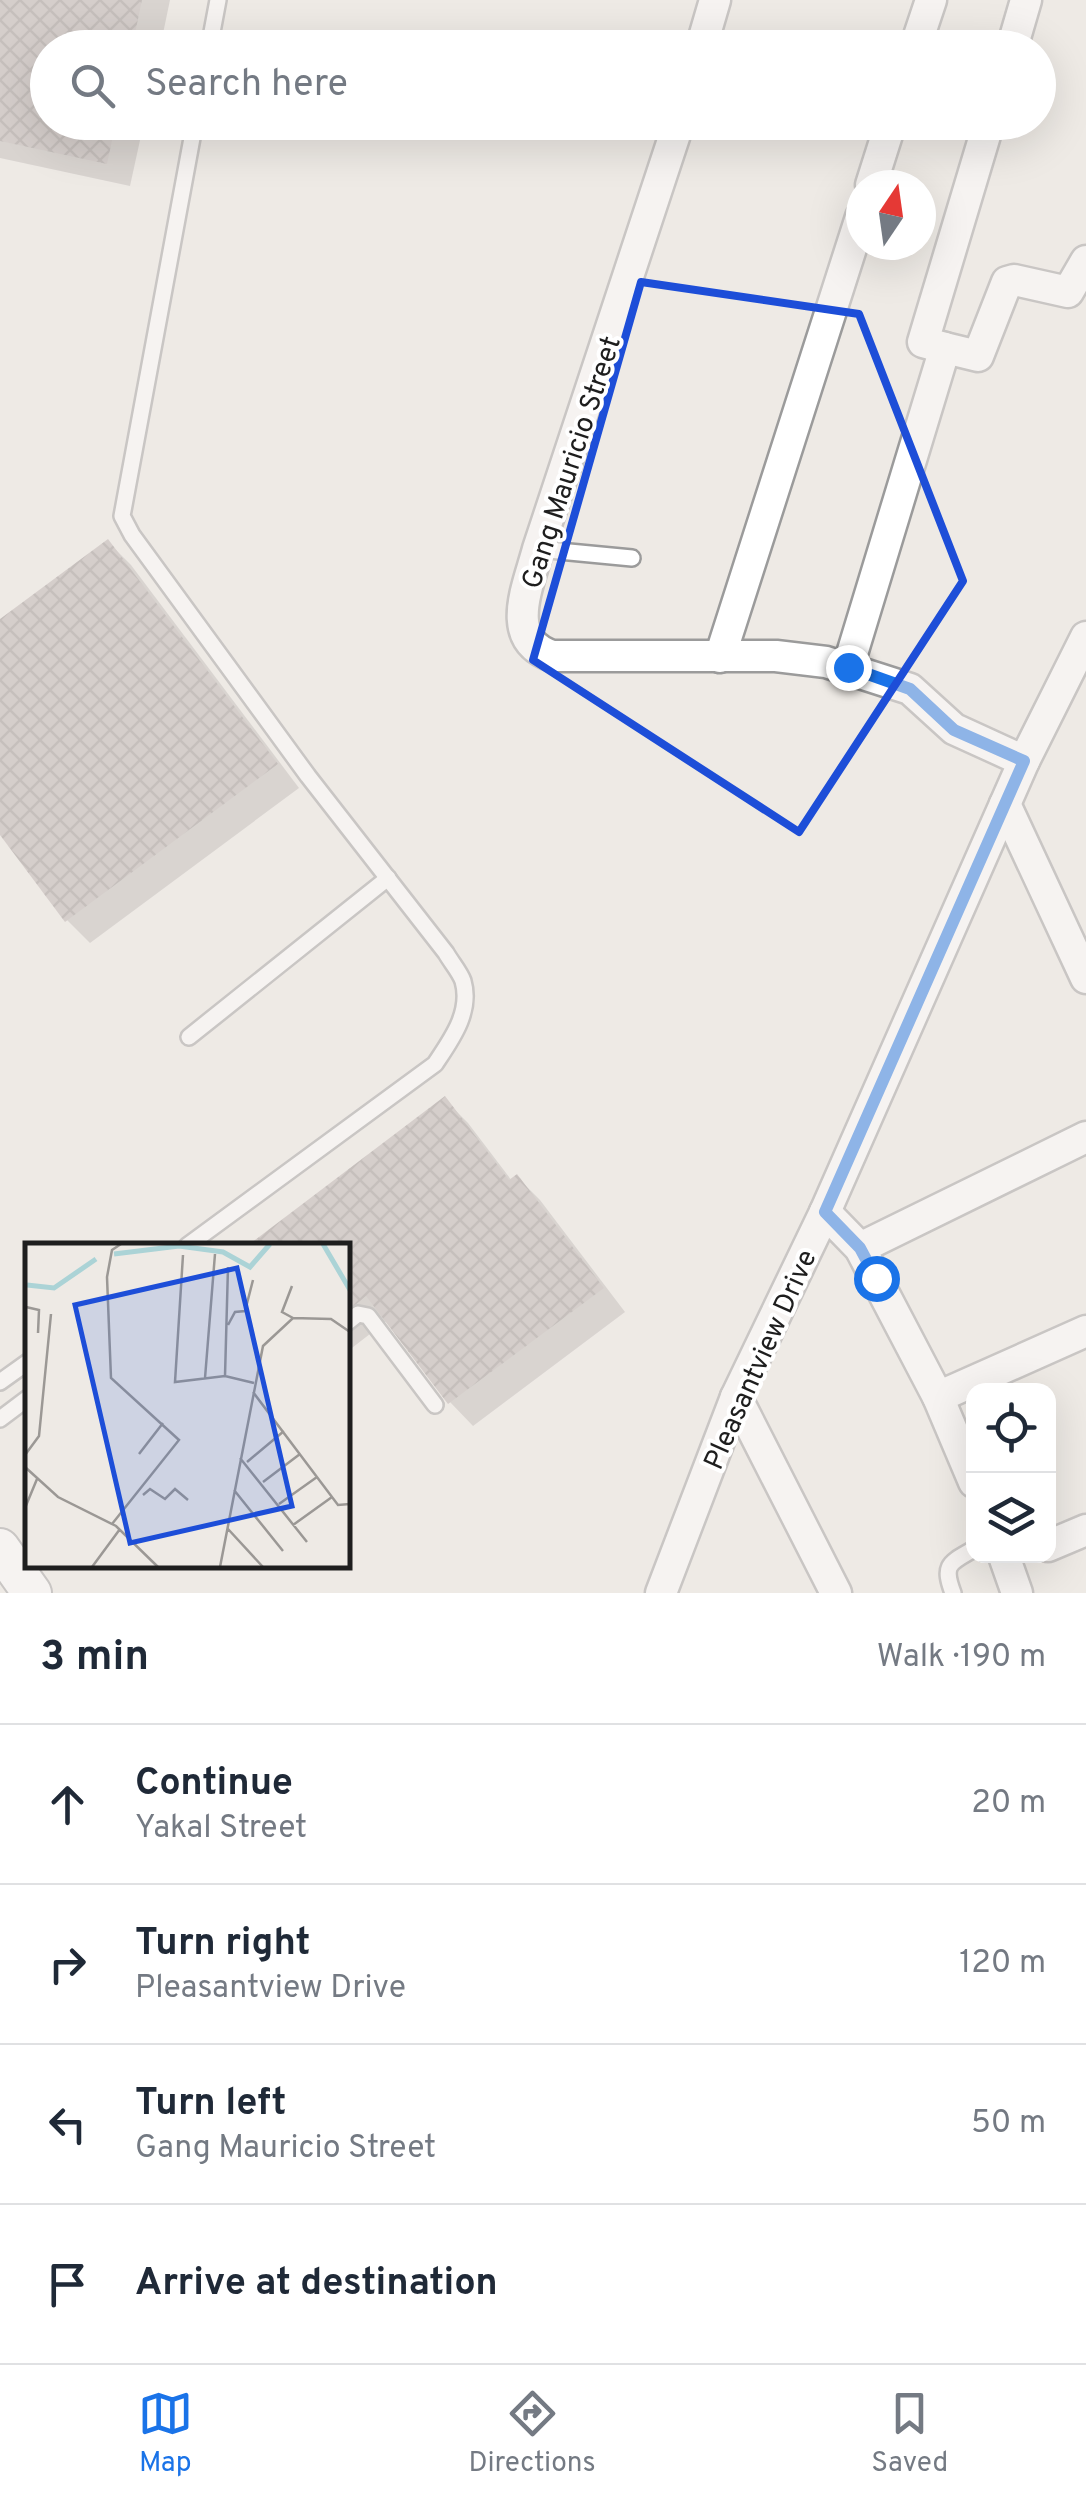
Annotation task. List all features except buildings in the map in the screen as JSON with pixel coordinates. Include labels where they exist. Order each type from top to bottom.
[{"type":"street","points":[[706,30],[715,0]]},
{"type":"street","points":[[921,30],[930,0]]},
{"type":"street","points":[[1017,30],[1026,0]]},
{"type":"street","name":"Gang Mauricio Street","points":[[674,140],[538,549],[522,622],[525,638],[536,651],[575,658],[776,656],[848,667],[910,689],[954,730],[1024,761]]},
{"type":"street","points":[[876,170],[885,140]]},
{"type":"street","points":[[984,140],[922,342],[978,356],[1006,282],[1014,280],[1068,292],[1086,261]]},
{"type":"street","points":[[720,657],[847,260]]},
{"type":"street","points":[[848,667],[945,348]]},
{"type":"street","name":"Pleasantview Drive","points":[[661,1593],[736,1398],[825,1212],[1004,804],[1086,637]]},
{"type":"street","points":[[1004,804],[1086,978]]},
{"type":"street","points":[[860,1248],[1086,1138]]},
{"type":"street","points":[[825,1212],[860,1248],[938,1397],[970,1473]]},
{"type":"street","points":[[938,1397],[1086,1332]]},
{"type":"street","points":[[736,1398],[836,1593]]},
{"type":"street","points":[[1056,1543],[1086,1530]]},
{"type":"street","points":[[0,1548],[32,1593]]},
{"type":"street","points":[[1013,1563],[1016,1593]]},
{"type":"lane","points":[[212,30],[218,0]]},
{"type":"lane","points":[[191,140],[122,516],[167,584],[446,953],[463,981],[465,1009],[453,1038],[435,1064],[191,1243]]},
{"type":"lane","points":[[538,549],[632,558]]},
{"type":"lane","points":[[190,1037],[388,878]]},
{"type":"lane","points":[[350,1320],[358,1314],[368,1316],[435,1405]]},
{"type":"lane","points":[[0,1382],[25,1364]]},
{"type":"lane","points":[[0,1419],[25,1400]]},
{"type":"lane","points":[[953,1593],[946,1575],[948,1568],[966,1555]]},
{"type":"highlighted area","points":[[641,282],[859,314],[963,581],[799,832],[533,660]]},
{"type":"route","points":[[848,667],[910,689],[954,730],[1024,761],[825,1212],[860,1248],[876,1278]]}]
